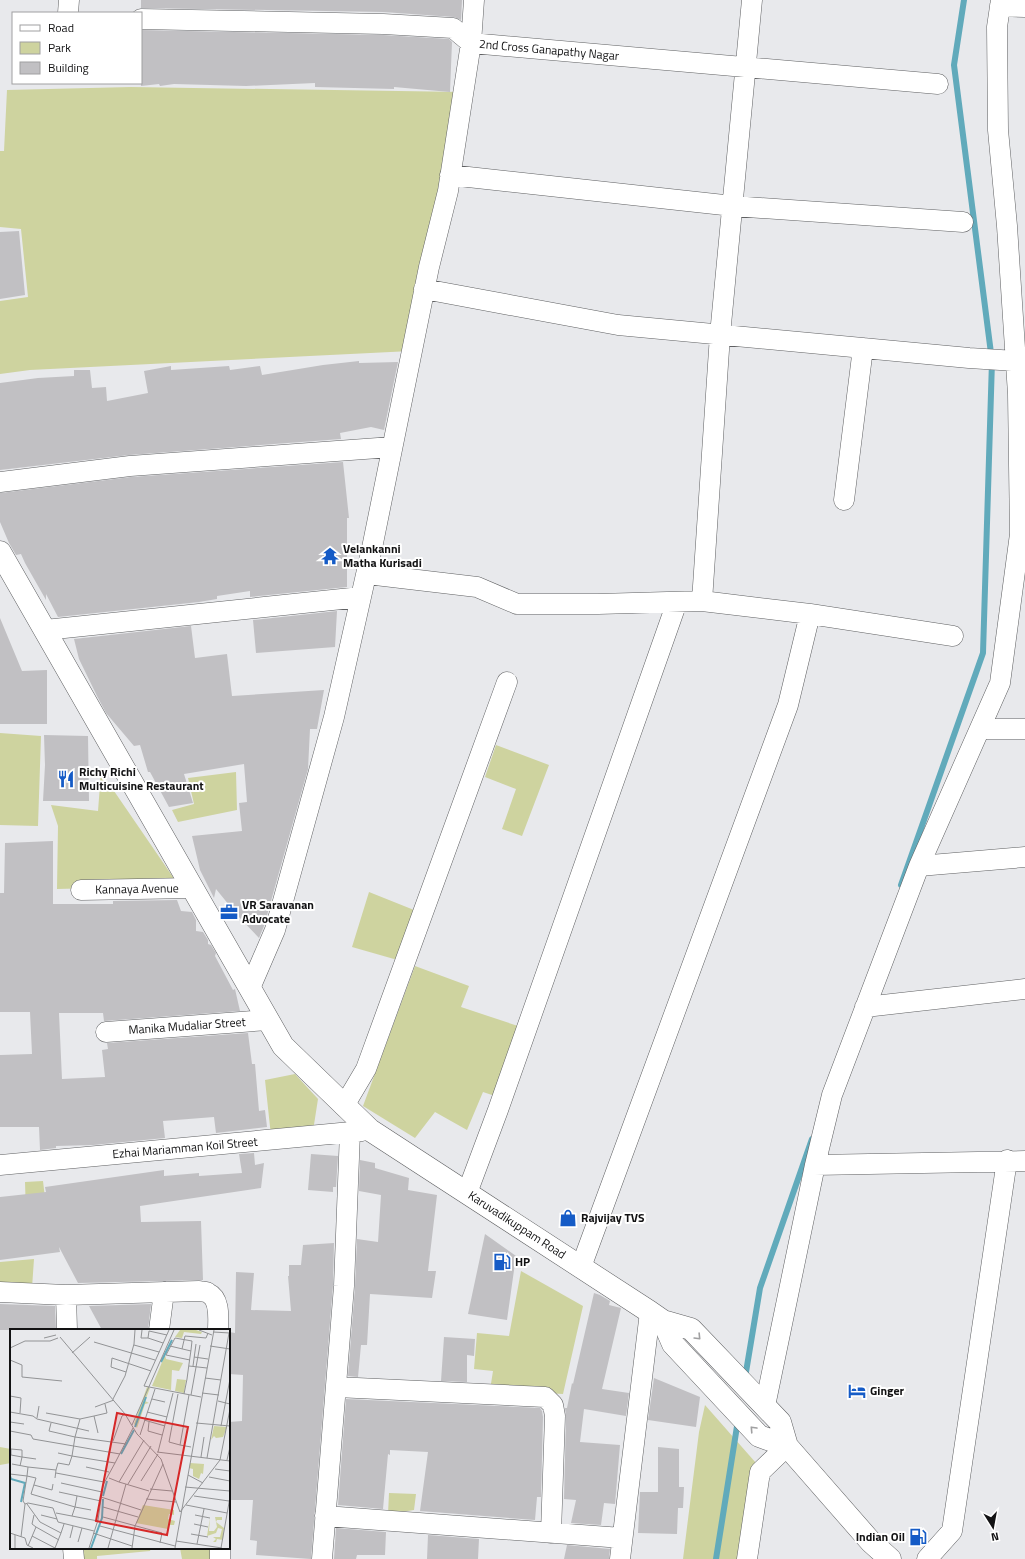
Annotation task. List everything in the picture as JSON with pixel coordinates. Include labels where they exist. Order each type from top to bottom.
[{"type":"street","points":[[68,0],[68,12]]},
{"type":"street","points":[[250,988],[277,922],[334,717],[367,574],[424,290],[448,192],[471,43],[474,0]]},
{"type":"street","points":[[702,601],[720,335],[752,0]]},
{"type":"street","points":[[765,1406],[815,1165],[832,1095],[919,866],[1000,683],[1020,578],[1022,428],[1016,361],[1018,295],[998,130],[997,27],[1001,3],[1025,7]]},
{"type":"street","name":"2nd Cross Ganapathy Nagar","points":[[142,18],[383,24],[453,28],[471,43],[938,84]]},
{"type":"street","points":[[450,175],[733,206],[963,222]]},
{"type":"street","points":[[424,290],[618,325],[969,358],[1016,361]]},
{"type":"street","points":[[844,500],[863,348]]},
{"type":"street","points":[[0,482],[130,466],[392,447]]},
{"type":"street","name":"Karuvadikuppam Road","points":[[0,552],[283,1046],[344,1106],[360,1131],[466,1193],[657,1317]]},
{"type":"street","points":[[367,574],[477,587],[517,604],[598,604],[702,601],[810,614],[953,636]]},
{"type":"street","points":[[45,630],[361,597]]},
{"type":"street","points":[[466,1193],[498,1110],[677,602]]},
{"type":"street","points":[[581,1267],[788,705],[810,614]]},
{"type":"street","points":[[344,1106],[366,1069],[507,682]]},
{"type":"street","points":[[980,729],[1025,729]]},
{"type":"street","points":[[919,866],[1025,856]]},
{"type":"street","name":"Kannaya Avenue","points":[[81,890],[193,888]]},
{"type":"street","points":[[865,1008],[1025,989]]},
{"type":"street","name":"Manika Mudaliar Street","points":[[106,1032],[268,1020]]},
{"type":"street","points":[[322,1559],[344,1286],[360,1131]]},
{"type":"street","name":"Ezhai Mariamman Koil Street","points":[[0,1165],[360,1131]]},
{"type":"street","points":[[815,1165],[1016,1160],[952,1531],[927,1559]]},
{"type":"street","points":[[0,1292],[66,1295],[208,1292],[215,1299],[218,1312],[218,1329]]},
{"type":"street","points":[[159,1329],[164,1292]]},
{"type":"street","points":[[66,1295],[67,1329]]},
{"type":"street","points":[[657,1317],[691,1329],[780,1422],[787,1446],[871,1542],[890,1559]]},
{"type":"street","points":[[657,1317],[673,1344],[759,1436],[787,1446]]},
{"type":"street","points":[[620,1559],[657,1317]]},
{"type":"street","points":[[336,1387],[545,1397],[553,1405],[555,1416],[551,1533]]},
{"type":"street","points":[[748,1559],[760,1472],[787,1446]]},
{"type":"street","points":[[325,1516],[622,1538]]},
{"type":"street","points":[[73,1549],[74,1559]]},
{"type":"green space","points":[[131,87],[463,92],[411,351],[30,370],[0,374],[0,301],[28,297],[21,229],[0,227],[0,151],[4,151],[7,90]]},
{"type":"green space","points":[[0,733],[41,736],[38,826],[0,825]]},
{"type":"green space","points":[[496,745],[549,765],[522,836],[502,829],[516,789],[485,777]]},
{"type":"green space","points":[[101,772],[175,880],[174,886],[57,889],[58,826],[51,805],[98,811]]},
{"type":"green space","points":[[236,772],[237,810],[178,822],[172,810],[194,804],[188,778]]},
{"type":"green space","points":[[369,892],[419,912],[401,961],[352,947]]},
{"type":"green space","points":[[415,966],[469,986],[461,1007],[521,1027],[498,1097],[483,1092],[467,1130],[435,1112],[415,1138],[363,1106]]},
{"type":"green space","points":[[295,1074],[318,1099],[313,1131],[271,1136],[265,1080]]},
{"type":"green space","points":[[43,1181],[50,1241],[27,1246],[25,1182]]},
{"type":"green space","points":[[34,1259],[32,1288],[0,1286],[0,1262]]},
{"type":"green space","points":[[521,1271],[583,1306],[563,1394],[490,1390],[493,1371],[474,1369],[477,1333],[509,1336]]},
{"type":"green space","points":[[705,1405],[756,1463],[740,1559],[683,1559],[699,1432]]},
{"type":"green space","points":[[0,1447],[10,1449],[10,1463],[0,1465]]},
{"type":"green space","points":[[389,1493],[416,1494],[414,1510],[388,1514]]},
{"type":"green space","points":[[77,1549],[151,1549],[150,1551],[97,1556],[97,1559],[77,1559]]},
{"type":"green space","points":[[180,1549],[214,1549],[215,1559],[182,1559]]},
{"type":"building","points":[[141,0],[462,0],[461,20],[454,17],[383,12],[141,8]]},
{"type":"building","points":[[142,30],[383,35],[449,39],[452,42],[450,92],[394,87],[394,89],[315,87],[315,83],[246,86],[174,84],[160,86],[159,84],[141,86]]},
{"type":"building","points":[[19,231],[25,295],[0,299],[0,232]]},
{"type":"building","points":[[359,361],[359,363],[398,362],[384,430],[371,427],[340,433],[341,439],[129,455],[0,470],[0,383],[38,378],[74,376],[74,370],[90,370],[92,388],[106,387],[107,401],[148,393],[144,371],[171,366],[171,370],[229,366],[230,370],[260,366],[262,375]]},
{"type":"building","points":[[343,462],[349,518],[347,518],[347,587],[250,597],[250,591],[217,596],[217,599],[199,602],[58,617],[46,594],[46,600],[21,554],[16,555],[0,522],[0,493],[131,477]]},
{"type":"building","points":[[337,611],[335,647],[256,653],[253,620]]},
{"type":"building","points":[[0,618],[22,671],[47,670],[47,724],[0,724]]},
{"type":"building","points":[[191,626],[195,658],[227,654],[232,696],[324,690],[317,729],[310,729],[308,769],[264,926],[259,938],[238,916],[216,889],[214,898],[200,870],[192,836],[242,831],[239,803],[247,802],[244,764],[184,774],[193,803],[169,807],[150,772],[148,772],[140,745],[134,746],[106,713],[79,659],[74,639]]},
{"type":"building","name":"Richy Richi Multicuisine Restaurant","points":[[44,735],[88,736],[89,801],[43,801],[45,765]]},
{"type":"building","points":[[53,841],[53,904],[113,904],[113,901],[177,900],[181,911],[192,912],[196,920],[196,931],[203,932],[208,940],[208,944],[211,945],[216,953],[215,956],[233,990],[235,989],[240,1011],[104,1021],[103,1013],[59,1013],[62,1079],[105,1077],[102,1050],[108,1049],[107,1043],[248,1033],[252,1064],[255,1064],[259,1111],[265,1110],[267,1127],[216,1133],[214,1117],[163,1121],[165,1138],[93,1145],[56,1146],[56,1148],[40,1150],[39,1127],[0,1127],[0,1055],[32,1054],[30,1012],[0,1012],[0,893],[4,893],[5,843]]},
{"type":"building","points":[[254,1153],[255,1165],[264,1163],[261,1188],[140,1206],[141,1222],[201,1221],[203,1280],[78,1283],[59,1247],[60,1252],[0,1260],[0,1197],[46,1192],[45,1187],[164,1170],[164,1176],[199,1173],[199,1176],[242,1173],[239,1154]]},
{"type":"building","points":[[311,1154],[338,1156],[336,1187],[333,1187],[333,1192],[308,1190]]},
{"type":"building","points":[[360,1160],[375,1163],[375,1168],[409,1178],[408,1190],[437,1195],[428,1271],[436,1271],[432,1298],[370,1294],[367,1345],[361,1345],[358,1377],[348,1376],[357,1239],[378,1242],[381,1195],[359,1191]]},
{"type":"building","points":[[485,1234],[516,1256],[507,1320],[468,1314]]},
{"type":"building","points":[[334,1243],[333,1285],[311,1559],[256,1555],[257,1541],[250,1540],[253,1500],[230,1500],[230,1422],[242,1421],[243,1375],[230,1374],[230,1332],[235,1333],[236,1272],[254,1273],[251,1310],[291,1311],[288,1276],[289,1265],[301,1265],[303,1245]]},
{"type":"building","points":[[594,1293],[610,1301],[609,1305],[621,1308],[602,1389],[629,1393],[626,1416],[584,1409],[580,1442],[620,1445],[615,1504],[604,1503],[601,1525],[571,1523],[576,1500],[564,1499],[565,1408],[567,1408]]},
{"type":"building","points":[[0,1304],[55,1306],[56,1329],[0,1330]]},
{"type":"building","points":[[151,1304],[148,1329],[101,1329],[89,1306]]},
{"type":"building","points":[[444,1337],[475,1339],[474,1356],[467,1355],[467,1382],[441,1381]]},
{"type":"building","points":[[654,1378],[700,1397],[696,1427],[648,1420]]},
{"type":"building","points":[[346,1399],[540,1408],[543,1417],[541,1497],[537,1497],[535,1520],[420,1511],[428,1452],[390,1450],[390,1455],[388,1454],[383,1509],[338,1505]]},
{"type":"building","points":[[658,1447],[679,1449],[679,1487],[684,1487],[683,1508],[678,1508],[677,1534],[638,1533],[640,1492],[658,1492]]},
{"type":"building","points":[[336,1528],[386,1532],[385,1555],[357,1555],[356,1559],[334,1559]]},
{"type":"building","points":[[428,1535],[479,1539],[478,1559],[427,1559]]},
{"type":"building","points":[[567,1545],[610,1549],[609,1559],[564,1559]]},
{"type":"waterway","points":[[901,885],[983,653],[992,361],[954,65],[964,0]]},
{"type":"waterway","points":[[745,1378],[760,1288],[812,1139]]},
{"type":"waterway","points":[[716,1559],[738,1420]]},
{"type":"place","name":"Velankanni Matha Kurisadi","points":[[330,556]]},
{"type":"place","name":"Richy Richi Multicuisine Restaurant","points":[[66,779]]},
{"type":"place","name":"VR Saravanan Advocate","points":[[229,912]]},
{"type":"place","name":"Rajvijay TVS","points":[[568,1218]]},
{"type":"place","name":"HP","points":[[502,1262]]},
{"type":"place","name":"Ginger","points":[[857,1391]]},
{"type":"place","name":"Indian Oil","points":[[918,1537]]}]
